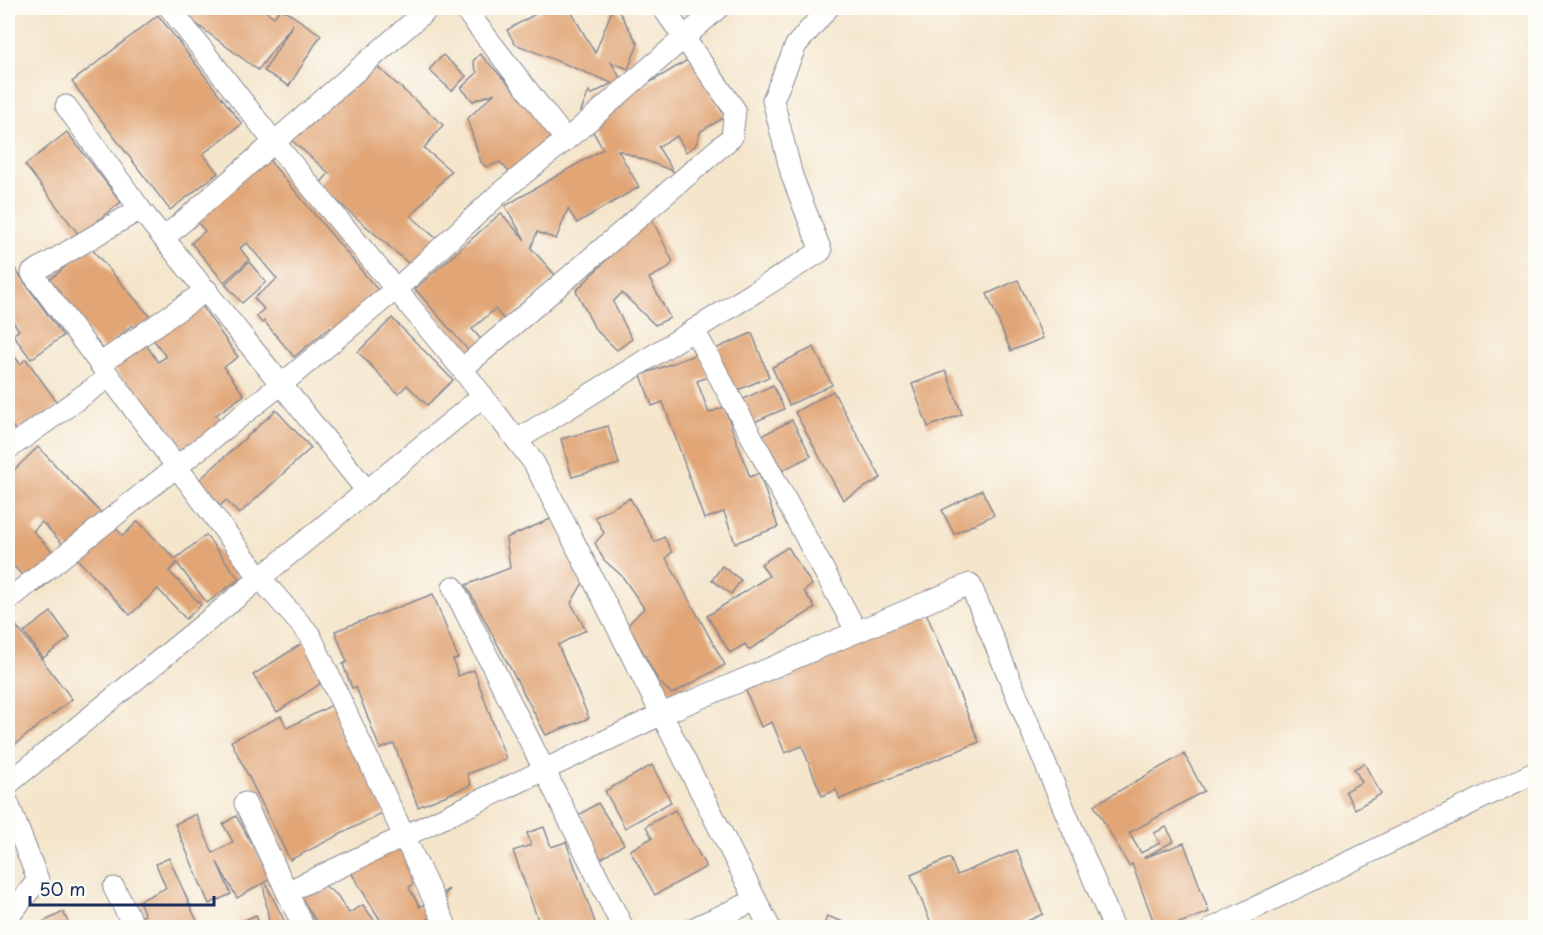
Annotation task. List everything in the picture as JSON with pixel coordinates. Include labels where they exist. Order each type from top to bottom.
[{"type":"street","points":[[170,8],[274,142],[462,369],[534,463],[770,927]]},
{"type":"street","points":[[464,8],[566,140]]},
{"type":"street","points":[[462,369],[732,137],[735,110],[663,8]]},
{"type":"street","points":[[8,600],[281,384],[396,289],[501,192],[566,140],[718,8]]},
{"type":"street","points":[[517,440],[821,251],[792,176],[773,100],[796,45],[828,8]]},
{"type":"street","points":[[164,238],[423,9]]},
{"type":"street","points":[[66,106],[140,209],[367,491]]},
{"type":"street","points":[[140,209],[32,273],[260,578],[310,635],[447,927]]},
{"type":"street","points":[[8,449],[207,290]]},
{"type":"street","points":[[694,330],[857,632]]},
{"type":"street","points":[[8,784],[483,396]]},
{"type":"street","points":[[287,892],[662,714],[970,584],[1114,927]]},
{"type":"street","points":[[453,587],[623,927]]},
{"type":"street","points":[[1213,927],[1536,772]]},
{"type":"street","points":[[8,803],[39,880],[8,917]]},
{"type":"street","points":[[245,803],[304,927]]},
{"type":"street","points":[[114,888],[135,927]]},
{"type":"street","points":[[694,927],[756,900]]},
{"type":"building","points":[[175,8],[261,8],[274,17],[281,8],[321,35],[289,86],[264,71],[293,24],[258,70]]},
{"type":"building","points":[[546,8],[569,8],[595,53],[613,8],[617,8],[638,44],[628,69],[611,62],[627,89],[634,92],[691,58],[725,117],[701,131],[695,146],[686,152],[677,136],[658,147],[673,171],[618,150],[639,187],[577,223],[568,209],[556,239],[537,232],[531,248],[556,276],[505,321],[495,309],[472,329],[487,346],[474,357],[415,289],[501,213],[525,240],[505,206],[603,149],[581,111],[589,91],[591,95],[612,83],[515,44],[507,30]]},
{"type":"building","points":[[158,15],[242,124],[203,154],[218,173],[170,210],[72,82]]},
{"type":"building","points":[[363,54],[443,125],[424,148],[451,171],[411,216],[439,241],[415,269],[319,185],[329,173],[290,139]]},
{"type":"building","points":[[480,54],[567,146],[512,175],[500,162],[486,167],[481,162],[467,119],[495,93],[473,101],[461,88],[477,73],[473,61]]},
{"type":"building","points":[[443,55],[466,76],[452,91],[429,70]]},
{"type":"building","points":[[67,132],[121,202],[79,235],[25,165]]},
{"type":"building","points":[[265,155],[387,301],[341,340],[330,327],[294,357],[264,321],[262,323],[256,316],[264,309],[254,298],[277,279],[247,243],[240,248],[249,260],[224,282],[191,243],[205,231],[197,222]]},
{"type":"building","points":[[650,215],[673,262],[667,269],[649,278],[670,318],[655,325],[622,293],[613,302],[632,339],[617,350],[595,329],[576,291]]},
{"type":"building","points":[[89,246],[155,322],[140,334],[132,325],[104,350],[46,283]]},
{"type":"building","points":[[8,259],[63,336],[31,359],[13,335],[19,330],[11,319],[8,322]]},
{"type":"building","points":[[249,262],[266,282],[242,303],[225,284]]},
{"type":"building","points":[[1018,280],[1043,338],[1011,351],[987,294]]},
{"type":"building","points":[[201,305],[238,357],[224,367],[244,395],[216,415],[232,437],[187,469],[110,361],[142,339],[158,362],[166,357],[153,339]]},
{"type":"building","points":[[392,318],[453,380],[427,405],[407,385],[398,394],[358,352]]},
{"type":"building","points":[[752,333],[769,377],[733,392],[715,349]]},
{"type":"building","points":[[8,347],[20,364],[26,359],[59,405],[18,434],[8,420]]},
{"type":"building","points":[[814,347],[832,385],[789,405],[772,367]]},
{"type":"building","points":[[700,353],[709,377],[697,381],[709,413],[724,407],[750,477],[759,473],[778,527],[735,543],[724,512],[704,519],[663,402],[652,406],[641,375]]},
{"type":"building","points":[[946,371],[962,414],[928,427],[912,384]]},
{"type":"building","points":[[773,385],[784,409],[752,423],[741,400]]},
{"type":"building","points":[[833,391],[881,478],[843,500],[795,412]]},
{"type":"building","points":[[276,410],[311,448],[239,514],[226,500],[218,508],[196,483]]},
{"type":"building","points":[[792,420],[811,456],[777,473],[759,437]]},
{"type":"building","points":[[608,426],[619,464],[572,477],[561,439]]},
{"type":"building","points":[[38,447],[123,536],[138,521],[175,559],[206,535],[239,579],[207,603],[177,563],[169,571],[201,605],[186,619],[158,589],[130,615],[42,522],[33,531],[66,566],[38,592],[8,560],[8,476]]},
{"type":"building","points":[[982,490],[994,515],[954,534],[942,510]]},
{"type":"building","points":[[630,498],[655,542],[664,537],[672,552],[666,558],[725,665],[672,694],[659,682],[628,625],[644,608],[622,576],[604,560],[595,543],[604,533],[595,517]]},
{"type":"building","points":[[553,518],[584,581],[571,603],[586,630],[558,645],[589,718],[546,735],[466,585],[510,568],[506,538]]},
{"type":"building","points":[[788,547],[812,585],[804,591],[815,608],[749,650],[745,644],[730,653],[707,616],[769,576],[761,564]]},
{"type":"building","points":[[722,566],[741,580],[731,594],[712,580]]},
{"type":"building","points":[[433,594],[458,658],[453,660],[458,676],[474,670],[506,759],[467,774],[471,785],[418,807],[394,744],[380,749],[356,687],[352,688],[343,664],[347,662],[335,631]]},
{"type":"building","points":[[923,605],[979,742],[840,799],[836,790],[822,796],[802,746],[785,753],[772,722],[761,727],[741,679]]},
{"type":"building","points":[[51,612],[70,638],[43,658],[24,632]]},
{"type":"building","points":[[8,615],[72,699],[8,750]]},
{"type":"building","points":[[304,642],[326,677],[319,681],[320,684],[277,712],[253,675]]},
{"type":"building","points":[[336,703],[384,812],[290,860],[231,741],[281,716],[287,728]]},
{"type":"building","points":[[1184,754],[1204,791],[1129,833],[1141,853],[1160,843],[1154,833],[1166,827],[1174,841],[1143,858],[1184,843],[1209,912],[1166,928],[1156,928],[1132,864],[1129,866],[1094,805]]},
{"type":"building","points":[[1364,763],[1381,794],[1355,809],[1345,791],[1362,782],[1354,769]]},
{"type":"building","points":[[652,765],[671,802],[625,828],[605,791]]},
{"type":"building","points":[[598,803],[624,844],[601,859],[574,818]]},
{"type":"building","points":[[675,810],[706,867],[655,895],[630,850],[652,838],[646,826]]},
{"type":"building","points":[[196,814],[213,853],[233,842],[223,824],[236,816],[271,878],[265,882],[288,928],[270,928],[263,883],[237,898],[217,862],[231,894],[209,904],[175,824]]},
{"type":"building","points":[[544,827],[551,847],[566,842],[597,928],[541,928],[513,851],[531,845],[527,833]]},
{"type":"building","points":[[396,840],[418,876],[409,888],[420,907],[449,889],[428,919],[435,928],[385,928],[349,869]]},
{"type":"building","points":[[1017,850],[1043,914],[1011,928],[933,928],[911,875],[950,858],[957,875]]},
{"type":"building","points":[[169,858],[200,928],[145,928],[140,917],[145,915],[139,901],[166,888],[156,864]]},
{"type":"building","points":[[309,874],[337,895],[349,913],[363,905],[380,928],[320,928],[293,884]]},
{"type":"building","points":[[63,912],[71,928],[31,928]]},
{"type":"building","points":[[256,915],[261,928],[227,928]]},
{"type":"building","points":[[827,916],[857,927],[857,928],[823,928]]}]
